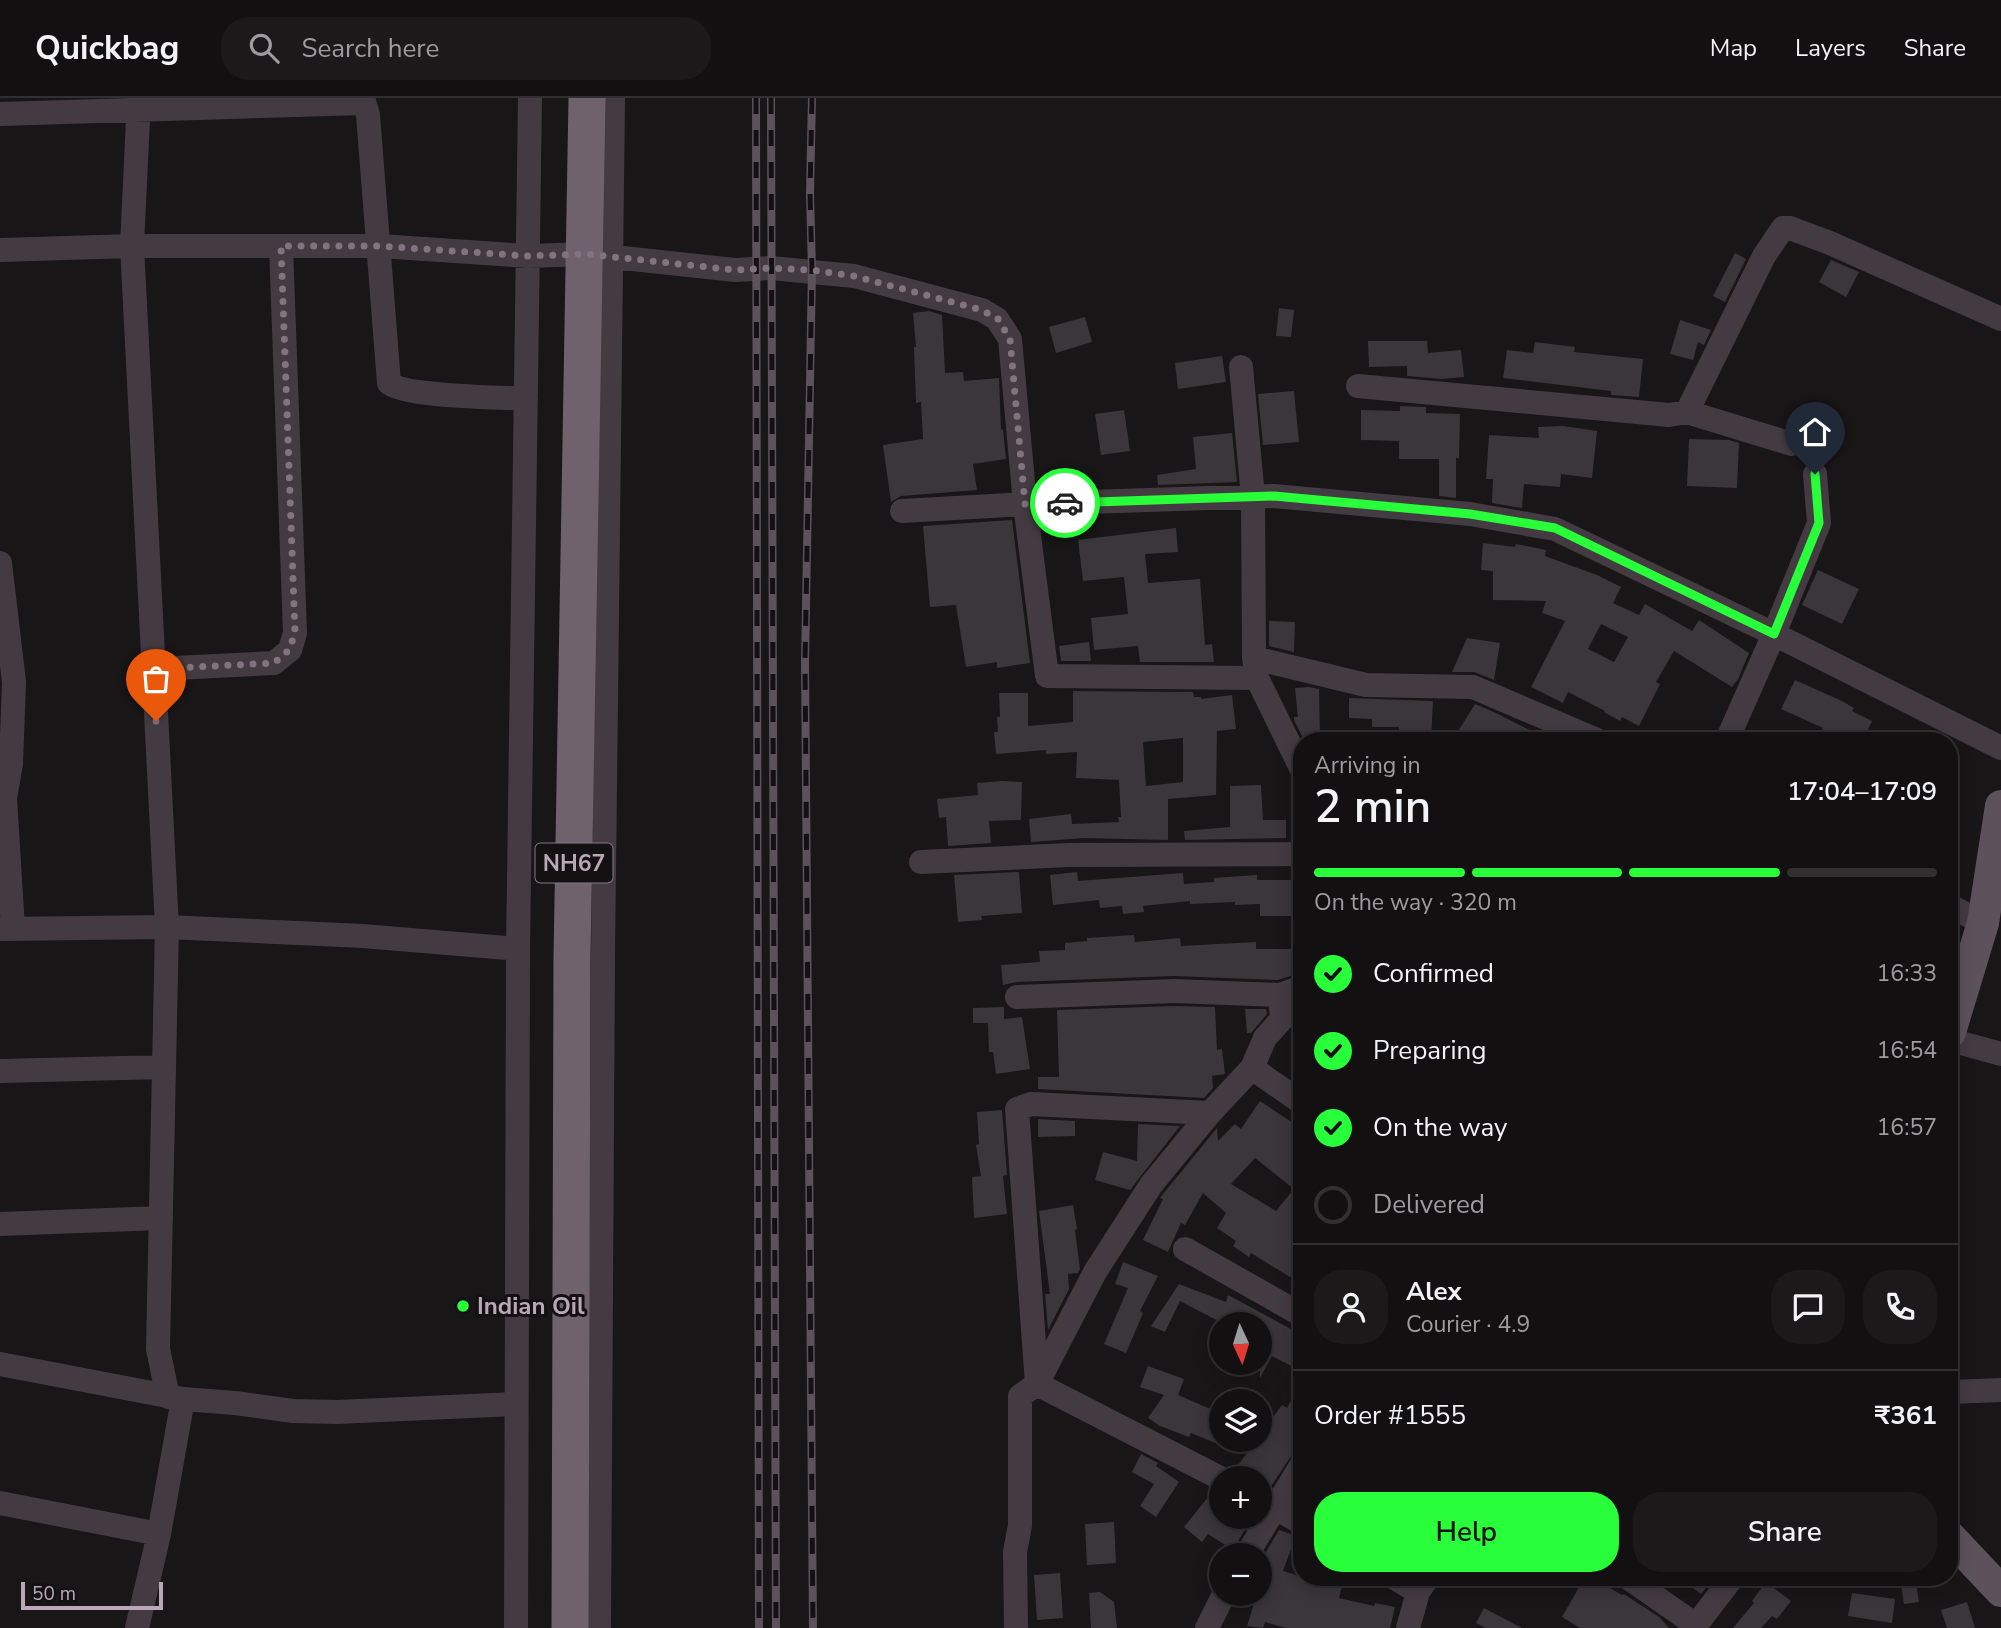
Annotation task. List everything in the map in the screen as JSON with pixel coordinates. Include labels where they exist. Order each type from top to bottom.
[{"type":"highway","name":"NH67","points":[[547,1628],[550,970],[587,255],[565,98]]},
{"type":"highway","name":"NH67","points":[[570,1628],[572,957],[587,255],[587,98]]},
{"type":"main road","points":[[1958,1006],[1983,923],[2001,806]]},
{"type":"main road","points":[[1958,1545],[2001,1591]]},
{"type":"street","points":[[516,1628],[519,949],[530,98]]},
{"type":"street","points":[[599,1628],[603,970],[587,255],[613,98]]},
{"type":"street","points":[[0,114],[139,103],[363,100],[369,115],[389,383],[394,388],[422,393],[526,399]]},
{"type":"street","points":[[137,1628],[159,1534],[175,1398],[158,1349],[167,927],[132,246],[139,103]]},
{"type":"street","points":[[1687,412],[1764,256],[1783,228],[1790,228],[1830,243],[2001,319]]},
{"type":"street","points":[[0,250],[132,246],[379,246],[528,256],[587,255],[735,270],[771,268],[854,276],[982,310],[998,319],[1010,339],[1025,504],[1047,676],[1256,668],[1366,685],[1473,687],[1578,732]]},
{"type":"street","points":[[154,669],[274,663],[289,650],[295,633],[281,246]]},
{"type":"street","points":[[1241,367],[1253,498],[1256,668],[1293,750]]},
{"type":"street","points":[[1358,386],[1669,415],[1687,412],[1792,444]]},
{"type":"street","points":[[1731,732],[1819,523],[1815,474]]},
{"type":"street","points":[[901,511],[1274,496],[1470,514],[1555,528],[2001,748]]},
{"type":"street","points":[[0,563],[14,682],[11,764],[3,798],[7,929],[167,927],[363,936],[519,949]]},
{"type":"street","points":[[921,862],[1069,855],[1293,855]]},
{"type":"street","points":[[1958,910],[1983,923]]},
{"type":"street","points":[[1016,1628],[1015,1552],[1020,1525],[1020,1396],[1037,1384],[1095,1272],[1151,1185],[1210,1113],[1252,1068],[1265,1038],[1282,1019],[1291,991],[1174,991],[1017,997]]},
{"type":"street","points":[[1958,1042],[2001,1054]]},
{"type":"street","points":[[0,1071],[164,1067]]},
{"type":"street","points":[[1252,1068],[1293,1097]]},
{"type":"street","points":[[1037,1384],[1017,1109],[1031,1104],[1210,1113]]},
{"type":"street","points":[[0,1224],[161,1219]]},
{"type":"street","points":[[1185,1250],[1293,1310]]},
{"type":"street","points":[[0,1364],[175,1398],[235,1403],[293,1412],[516,1404]]},
{"type":"street","points":[[1037,1384],[1209,1472]]},
{"type":"street","points":[[1958,1392],[2001,1390]]},
{"type":"street","points":[[1272,1497],[1293,1474]]},
{"type":"street","points":[[0,1503],[159,1534]]},
{"type":"street","points":[[1272,1506],[1293,1518]]},
{"type":"street","points":[[1408,1628],[1422,1586]]},
{"type":"street","points":[[1640,1586],[1696,1625],[1726,1586]]},
{"type":"street","points":[[1207,1628],[1218,1606]]},
{"type":"building","points":[[1735,253],[1746,259],[1725,302],[1713,296]]},
{"type":"building","points":[[1831,260],[1859,272],[1846,297],[1819,282]]},
{"type":"building","points":[[1279,308],[1294,310],[1291,337],[1276,336]]},
{"type":"building","points":[[929,311],[942,315],[945,373],[963,372],[964,381],[999,378],[1001,430],[1003,429],[1006,459],[973,464],[977,490],[901,496],[891,502],[883,445],[923,439],[921,402],[916,403],[913,313]]},
{"type":"building","points":[[1085,317],[1092,342],[1056,353],[1049,327]]},
{"type":"building","points":[[1680,320],[1711,330],[1704,345],[1698,342],[1693,360],[1670,354]]},
{"type":"building","points":[[1368,341],[1427,341],[1428,353],[1461,350],[1464,377],[1441,379],[1407,376],[1407,366],[1369,367]]},
{"type":"building","points":[[1535,342],[1575,347],[1574,352],[1643,359],[1639,397],[1503,378],[1507,350],[1533,353]]},
{"type":"building","points":[[1222,356],[1226,382],[1178,389],[1175,363]]},
{"type":"building","points":[[1294,391],[1299,442],[1263,445],[1258,394]]},
{"type":"building","points":[[1400,406],[1426,407],[1426,413],[1460,414],[1456,498],[1439,496],[1439,459],[1399,459],[1399,441],[1361,440],[1361,410],[1400,411]]},
{"type":"building","points":[[1124,410],[1130,451],[1101,455],[1095,414]]},
{"type":"building","points":[[1563,426],[1597,431],[1592,478],[1561,474],[1560,487],[1524,484],[1522,508],[1492,503],[1493,479],[1486,479],[1489,435],[1539,438],[1538,427]]},
{"type":"building","points":[[1232,433],[1237,482],[1158,485],[1157,475],[1196,469],[1193,437]]},
{"type":"building","points":[[1689,439],[1729,440],[1739,443],[1737,488],[1687,486]]},
{"type":"building","points":[[1012,520],[1030,663],[997,668],[997,662],[966,667],[956,605],[930,607],[923,526]]},
{"type":"building","points":[[1176,528],[1178,552],[1145,554],[1148,583],[1200,579],[1205,645],[1212,644],[1214,662],[1140,662],[1138,646],[1094,650],[1091,618],[1128,614],[1124,577],[1083,581],[1078,540]]},
{"type":"building","points":[[1483,543],[1515,547],[1516,544],[1546,550],[1545,556],[1621,587],[1613,603],[1639,615],[1645,604],[1692,631],[1699,620],[1749,653],[1732,687],[1674,651],[1656,682],[1660,684],[1639,726],[1622,717],[1620,721],[1568,692],[1563,703],[1531,687],[1565,621],[1542,613],[1546,601],[1493,600],[1493,571],[1481,570]],"holes":[[[1601,624],[1628,637],[1614,662],[1588,649]]]},
{"type":"building","points":[[1818,570],[1859,589],[1842,624],[1802,605]]},
{"type":"building","points":[[1269,621],[1295,622],[1294,652],[1269,646]]},
{"type":"building","points":[[1467,638],[1500,643],[1494,680],[1474,672],[1452,672]]},
{"type":"building","points":[[1089,642],[1091,661],[1061,661],[1059,646]]},
{"type":"building","points":[[1795,680],[1842,701],[1854,708],[1852,711],[1872,721],[1867,732],[1820,732],[1823,728],[1781,709]]},
{"type":"building","points":[[1295,688],[1319,689],[1320,732],[1300,732],[1294,720],[1294,717],[1298,717]]},
{"type":"building","points":[[1073,691],[1193,692],[1194,697],[1201,699],[1232,695],[1236,729],[1217,731],[1216,795],[1168,799],[1168,840],[1084,838],[1031,842],[1029,819],[1071,814],[1072,824],[1119,822],[1119,780],[1076,778],[1077,752],[1046,754],[1046,750],[996,754],[994,732],[998,732],[997,717],[1000,717],[999,693],[1028,693],[1028,726],[1073,722]],"holes":[[[1183,738],[1183,782],[1146,786],[1143,742]]]},
{"type":"building","points":[[1349,698],[1433,701],[1431,732],[1399,732],[1399,727],[1372,727],[1372,719],[1349,718]]},
{"type":"building","points":[[1475,704],[1533,732],[1458,732]]},
{"type":"building","points":[[1022,782],[1021,820],[989,821],[991,843],[948,846],[946,817],[939,818],[937,799],[978,795],[977,783]]},
{"type":"building","points":[[1261,785],[1263,820],[1286,820],[1286,838],[1185,840],[1184,831],[1230,827],[1230,786]]},
{"type":"building","points":[[1019,872],[1022,913],[981,916],[982,920],[958,922],[954,875]]},
{"type":"building","points":[[1077,872],[1078,881],[1183,873],[1184,884],[1214,882],[1214,878],[1257,875],[1257,880],[1293,880],[1291,916],[1260,916],[1260,904],[1235,905],[1235,902],[1190,904],[1190,901],[1143,906],[1144,912],[1123,914],[1122,906],[1100,908],[1099,900],[1053,905],[1050,875]]},
{"type":"building","points":[[1134,935],[1135,942],[1180,938],[1181,946],[1256,942],[1256,949],[1293,949],[1293,975],[1278,980],[1173,976],[1016,982],[1003,985],[1001,965],[1040,962],[1039,951],[1065,950],[1065,943],[1087,941],[1087,938]]},
{"type":"building","points":[[1004,1007],[1004,1019],[1022,1017],[1030,1069],[996,1074],[993,1052],[989,1052],[988,1023],[973,1023],[973,1008]]},
{"type":"building","points":[[1215,1007],[1217,1050],[1222,1049],[1225,1074],[1212,1076],[1213,1088],[1204,1098],[1038,1089],[1038,1077],[1059,1077],[1057,1010]]},
{"type":"building","points":[[1245,1009],[1266,1009],[1267,1014],[1251,1033],[1247,1033]]},
{"type":"building","points":[[1260,1101],[1293,1123],[1293,1188],[1255,1158],[1231,1184],[1276,1211],[1293,1190],[1293,1272],[1290,1277],[1251,1253],[1249,1257],[1233,1246],[1236,1241],[1217,1228],[1226,1213],[1203,1193],[1185,1225],[1181,1223],[1168,1252],[1143,1240],[1163,1199],[1160,1198],[1217,1128],[1218,1141],[1235,1124],[1241,1129]]},
{"type":"building","points":[[1002,1110],[1007,1175],[1003,1176],[1007,1214],[974,1218],[972,1177],[981,1176],[976,1145],[979,1144],[977,1112]]},
{"type":"building","points":[[1038,1119],[1075,1121],[1075,1136],[1038,1137]]},
{"type":"building","points":[[1138,1124],[1180,1126],[1130,1190],[1095,1180],[1103,1152],[1137,1161]]},
{"type":"building","points":[[1073,1205],[1080,1269],[1078,1273],[1068,1274],[1069,1289],[1048,1330],[1045,1294],[1050,1294],[1039,1211]]},
{"type":"building","points":[[1123,1262],[1158,1276],[1140,1311],[1143,1313],[1126,1353],[1104,1344],[1128,1288],[1115,1284]]},
{"type":"building","points":[[1179,1284],[1226,1302],[1228,1295],[1259,1312],[1209,1312],[1209,1316],[1180,1301],[1165,1332],[1151,1326]]},
{"type":"building","points":[[1272,1319],[1293,1330],[1293,1367],[1272,1356]]},
{"type":"building","points":[[1148,1366],[1184,1379],[1178,1395],[1209,1408],[1209,1440],[1191,1433],[1189,1437],[1160,1426],[1148,1418],[1164,1395],[1140,1387]]},
{"type":"building","points":[[1293,1397],[1293,1453],[1272,1485],[1272,1466],[1238,1466],[1247,1452],[1272,1452],[1272,1419],[1282,1405],[1287,1408]]},
{"type":"building","points":[[1141,1454],[1158,1463],[1156,1466],[1179,1482],[1156,1517],[1140,1506],[1154,1484],[1132,1472]]},
{"type":"building","points":[[1209,1496],[1209,1529],[1245,1529],[1237,1543],[1222,1543],[1208,1534],[1202,1542],[1184,1527]]},
{"type":"building","points":[[1114,1522],[1116,1563],[1087,1565],[1085,1524]]},
{"type":"building","points":[[1279,1530],[1293,1535],[1293,1544],[1283,1571],[1293,1574],[1293,1586],[1342,1586],[1339,1598],[1374,1606],[1375,1603],[1395,1607],[1390,1628],[1286,1628],[1265,1622],[1263,1628],[1247,1626],[1253,1606],[1272,1606],[1271,1543]]},
{"type":"building","points":[[1060,1573],[1063,1618],[1037,1620],[1034,1575]]},
{"type":"building","points":[[1580,1586],[1606,1586],[1659,1617],[1669,1628],[1580,1628],[1562,1617]]},
{"type":"building","points":[[1690,1586],[1707,1586],[1701,1594]]},
{"type":"building","points":[[1763,1586],[1771,1586],[1791,1601],[1777,1619],[1772,1616],[1761,1628],[1733,1628],[1754,1603],[1752,1601]]},
{"type":"building","points":[[1901,1586],[1917,1586],[1919,1602],[1904,1604]]},
{"type":"building","points":[[1100,1592],[1114,1602],[1117,1628],[1091,1628],[1089,1593]]},
{"type":"building","points":[[1852,1593],[1895,1599],[1892,1623],[1848,1616]]},
{"type":"building","points":[[1967,1602],[1975,1628],[1947,1628],[1941,1610]]},
{"type":"building","points":[[1484,1608],[1522,1628],[1486,1628],[1476,1623]]},
{"type":"railway","points":[[756,98],[759,1628]]},
{"type":"railway","points":[[771,98],[776,1628]]},
{"type":"railway","points":[[812,98],[812,270],[805,663],[813,1628]]},
{"type":"way so far","points":[[156,721],[154,669],[274,663],[289,650],[295,633],[281,246],[379,246],[528,256],[564,253],[704,268],[811,270],[854,276],[982,310],[998,319],[1010,339],[1025,504],[1065,503]]},
{"type":"place","name":"Indian Oil","points":[[463,1306]]},
{"type":"route","points":[[1065,503],[1274,496],[1470,514],[1555,528],[1774,634],[1819,523],[1815,474]]}]
